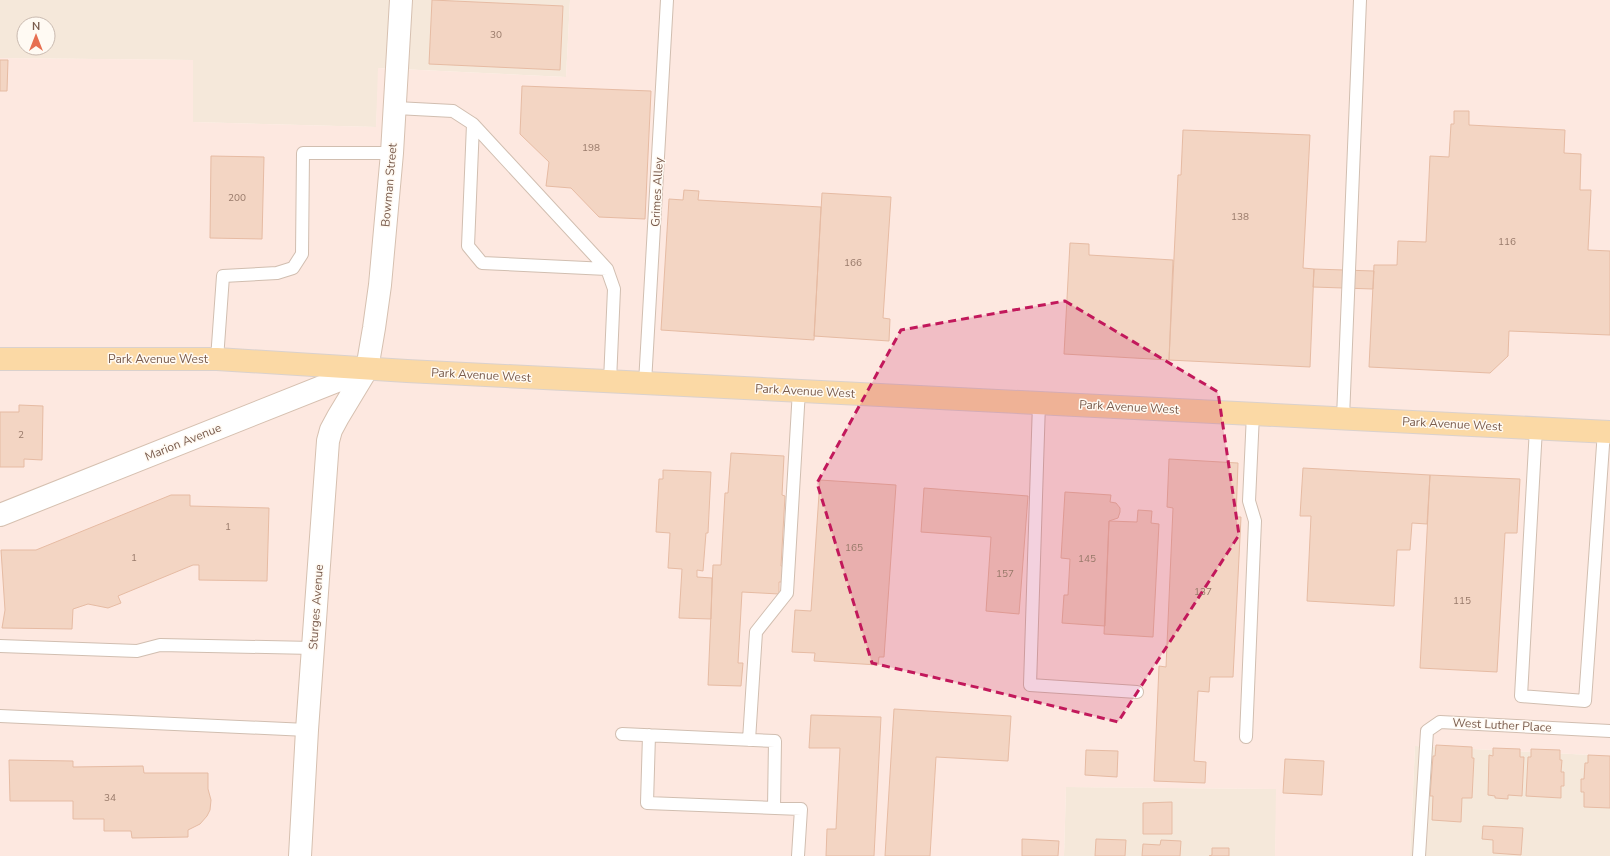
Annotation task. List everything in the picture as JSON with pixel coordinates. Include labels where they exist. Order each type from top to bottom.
[{"type":"main road","name":"Park Avenue West","points":[[0,358],[217,359],[367,369],[1607,432]]},
{"type":"street","name":"Bowman Street","points":[[367,369],[380,285],[396,108],[401,0]]},
{"type":"street","name":"Marion Avenue","points":[[0,515],[367,369]]},
{"type":"street","name":"Sturges Avenue","points":[[300,856],[307,730],[328,441],[331,430],[338,417],[367,369]]},
{"type":"lane","name":"Grimes Alley","points":[[646,383],[667,0]]},
{"type":"lane","points":[[1343,418],[1360,0]]},
{"type":"lane","points":[[396,108],[453,111],[474,124],[607,269],[614,290],[610,381]]},
{"type":"lane","points":[[474,124],[468,246],[482,263],[607,269]]},
{"type":"lane","points":[[217,359],[224,276],[282,271],[293,268],[302,254],[303,153],[392,153]]},
{"type":"lane","points":[[749,740],[756,632],[787,593],[799,390]]},
{"type":"lane","points":[[1038,403],[1030,685],[1137,692]]},
{"type":"lane","points":[[1246,737],[1254,521],[1249,501],[1253,414]]},
{"type":"lane","points":[[1536,428],[1521,696],[1585,701],[1607,432]]},
{"type":"lane","points":[[0,646],[137,651],[160,644],[313,648]]},
{"type":"lane","points":[[0,716],[307,730]]},
{"type":"lane","name":"West Luther Place","points":[[1419,856],[1427,731],[1440,722],[1610,731]]},
{"type":"lane","points":[[622,734],[775,741],[774,808]]},
{"type":"lane","points":[[649,735],[647,803],[801,809],[798,856]]},
{"type":"highlighted area","points":[[1065,301],[1218,392],[1239,535],[1118,722],[872,663],[817,483],[901,330]]},
{"type":"shaded area","points":[[0,0],[570,0],[566,77],[379,68],[376,127],[192,122],[193,60],[0,58]]},
{"type":"shaded area","points":[[570,0],[1610,0],[1610,756],[1415,746],[1410,856],[1275,856],[1276,789],[1066,787],[1064,856],[0,856],[0,58],[193,60],[193,122],[376,127],[378,68],[566,77]]},
{"type":"shaded area","points":[[1415,746],[1610,756],[1610,856],[1410,856]]},
{"type":"shaded area","points":[[1066,787],[1277,789],[1275,856],[1064,856]]},
{"type":"building","points":[[432,0],[563,6],[560,70],[429,64]]},
{"type":"building","points":[[0,60],[8,60],[7,91],[0,91]]},
{"type":"building","points":[[522,86],[651,91],[645,219],[599,217],[571,188],[546,186],[549,162],[520,134]]},
{"type":"building","points":[[1454,111],[1469,111],[1469,125],[1565,130],[1564,153],[1581,154],[1580,190],[1591,190],[1588,250],[1610,251],[1610,335],[1509,331],[1508,356],[1490,373],[1369,367],[1374,265],[1397,265],[1398,241],[1426,242],[1430,156],[1449,157],[1451,124],[1454,124]]},
{"type":"building","points":[[1183,130],[1310,135],[1303,268],[1314,269],[1310,367],[1169,360],[1178,175],[1181,175]]},
{"type":"building","points":[[211,156],[264,157],[262,239],[210,238]]},
{"type":"building","points":[[684,190],[699,191],[698,200],[821,207],[814,340],[661,330],[669,199],[683,200]]},
{"type":"building","points":[[822,193],[891,197],[883,318],[890,319],[889,341],[814,336]]},
{"type":"building","points":[[1070,243],[1089,244],[1089,255],[1173,260],[1169,360],[1064,354]]},
{"type":"building","points":[[1314,269],[1374,271],[1373,289],[1313,287]]},
{"type":"building","points":[[19,405],[43,406],[42,460],[24,459],[24,467],[0,467],[0,412],[19,412]]},
{"type":"building","points":[[731,453],[784,456],[782,495],[785,496],[781,566],[783,566],[782,582],[779,582],[779,594],[742,592],[738,663],[743,663],[741,686],[708,685],[713,565],[721,565],[725,493],[728,493]]},
{"type":"building","points":[[1169,459],[1238,463],[1236,517],[1241,517],[1233,677],[1210,677],[1209,692],[1198,691],[1194,761],[1206,762],[1205,783],[1154,781],[1159,666],[1166,667],[1173,508],[1167,507]]},
{"type":"building","points":[[1303,468],[1430,475],[1427,524],[1412,523],[1410,550],[1397,550],[1394,606],[1307,601],[1311,516],[1300,516]]},
{"type":"building","points":[[663,470],[711,472],[708,533],[706,533],[703,571],[697,570],[697,577],[712,578],[711,619],[679,618],[682,569],[668,568],[670,533],[656,532],[659,479],[663,479]]},
{"type":"building","points":[[1430,475],[1520,479],[1517,533],[1505,533],[1497,672],[1420,668]]},
{"type":"building","points":[[820,480],[896,485],[884,657],[879,657],[878,665],[814,661],[815,653],[792,652],[795,610],[811,611]]},
{"type":"building","points":[[924,488],[1028,496],[1019,614],[986,611],[991,537],[921,532]]},
{"type":"building","points":[[1065,492],[1111,495],[1110,502],[1116,503],[1120,508],[1118,518],[1109,521],[1105,626],[1062,623],[1064,595],[1068,595],[1070,559],[1061,558]]},
{"type":"building","points":[[171,495],[190,495],[190,506],[269,508],[267,581],[199,580],[199,565],[193,565],[118,596],[121,603],[108,608],[88,604],[73,609],[72,629],[2,628],[5,610],[1,550],[36,550]]},
{"type":"building","points":[[1138,510],[1152,511],[1151,523],[1159,524],[1153,637],[1104,634],[1109,521],[1137,522]]},
{"type":"building","points":[[894,709],[1011,716],[1008,761],[936,757],[930,856],[885,856]]},
{"type":"building","points":[[811,715],[881,717],[874,856],[826,856],[827,829],[836,829],[840,748],[809,748]]},
{"type":"building","points":[[1436,745],[1472,747],[1472,758],[1474,758],[1472,798],[1462,798],[1461,822],[1432,820],[1433,796],[1430,796],[1433,756],[1435,756]]},
{"type":"building","points":[[1493,748],[1520,749],[1520,757],[1524,757],[1522,796],[1508,795],[1508,799],[1495,798],[1495,796],[1488,795],[1489,755],[1493,756]]},
{"type":"building","points":[[1531,749],[1560,750],[1560,760],[1562,760],[1561,772],[1564,772],[1564,786],[1561,786],[1561,798],[1526,796],[1528,757],[1531,757]]},
{"type":"building","points":[[1086,750],[1118,751],[1117,777],[1085,775]]},
{"type":"building","points":[[1588,755],[1610,756],[1610,808],[1584,807],[1584,792],[1581,792],[1581,779],[1584,779],[1585,763],[1588,763]]},
{"type":"building","points":[[1285,759],[1324,761],[1322,795],[1283,793]]},
{"type":"building","points":[[9,760],[73,761],[73,767],[143,766],[144,773],[208,773],[208,789],[211,800],[210,810],[200,824],[188,830],[188,837],[132,838],[131,831],[104,831],[104,819],[73,819],[73,801],[10,801]]},
{"type":"building","points":[[1172,802],[1172,834],[1143,834],[1143,803]]},
{"type":"building","points":[[1483,826],[1523,828],[1521,855],[1493,853],[1493,840],[1482,839]]},
{"type":"building","points":[[1022,839],[1059,841],[1058,856],[1022,856]]},
{"type":"building","points":[[1096,839],[1126,840],[1125,856],[1095,856]]},
{"type":"building","points":[[1161,840],[1181,841],[1180,856],[1142,856],[1143,844],[1160,845]]},
{"type":"building","points":[[1212,848],[1229,848],[1229,856],[1209,856],[1212,855]]}]
